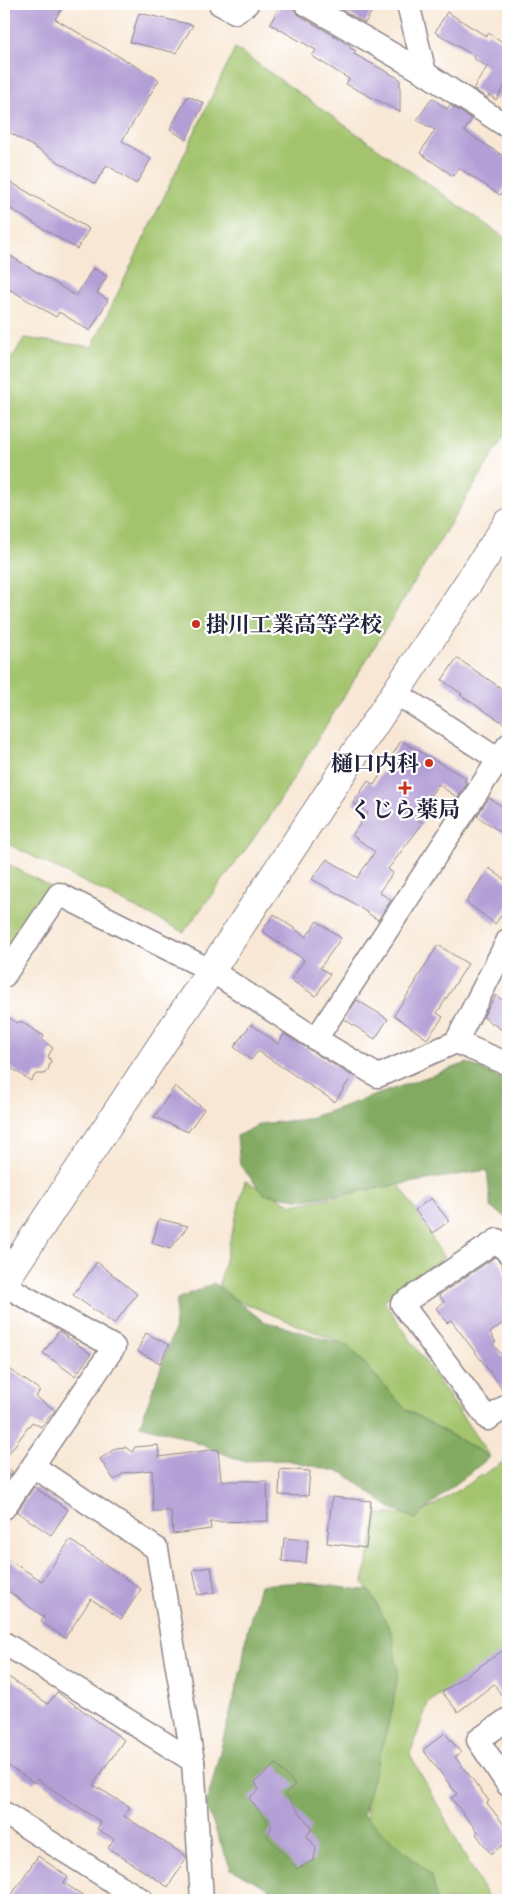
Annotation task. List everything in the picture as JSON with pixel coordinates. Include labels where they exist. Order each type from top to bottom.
[{"type":"street","points":[[220,4],[235,12],[247,4]]},
{"type":"street","points":[[306,4],[425,74],[508,127]]},
{"type":"street","points":[[408,4],[425,74]]},
{"type":"street","points":[[4,1508],[114,1347],[4,1284],[508,523]]},
{"type":"street","points":[[316,1039],[505,757],[396,693]]},
{"type":"street","points":[[4,976],[59,894],[212,971],[316,1039],[378,1076],[456,1042],[508,940]]},
{"type":"street","points":[[456,1042],[508,1064]]},
{"type":"street","points":[[508,1254],[497,1240],[402,1304],[488,1419],[508,1405]]},
{"type":"street","points":[[33,1466],[157,1549],[193,1761],[202,1900]]},
{"type":"street","points":[[4,1643],[193,1761]]},
{"type":"street","points":[[508,1719],[478,1740],[508,1785]]},
{"type":"street","points":[[4,1814],[142,1900]]},
{"type":"green space","name":"掛川工業高等学校","points":[[235,48],[508,240],[508,430],[269,818],[184,932],[4,842],[4,369],[25,338],[92,347]]},
{"type":"green space","points":[[4,862],[57,890],[4,971]]},
{"type":"green space","points":[[467,1063],[508,1081],[508,1218],[491,1208],[487,1170],[304,1200],[264,1194],[240,1165],[237,1136],[260,1124],[307,1119]]},
{"type":"green space","points":[[245,1181],[293,1205],[399,1184],[444,1258],[384,1301],[490,1457],[405,1409],[349,1346],[217,1292]]},
{"type":"green space","points":[[214,1283],[263,1321],[349,1346],[405,1409],[490,1457],[415,1519],[389,1507],[344,1473],[287,1460],[242,1461],[180,1436],[140,1425],[174,1331],[177,1299]]},
{"type":"green space","points":[[508,1459],[508,1648],[428,1703],[410,1754],[489,1900],[427,1900],[371,1838],[362,1787],[392,1634],[363,1582],[378,1514],[420,1514]]},
{"type":"green space","points":[[300,1582],[370,1591],[392,1634],[398,1672],[392,1711],[363,1814],[432,1876],[437,1900],[291,1900],[231,1869],[206,1806],[242,1666],[247,1631],[260,1585]]},
{"type":"building","points":[[4,4],[65,4],[55,19],[159,80],[122,141],[151,159],[136,184],[107,165],[95,184],[4,129]]},
{"type":"building","points":[[281,4],[293,4],[294,10],[299,15],[351,46],[350,48],[356,51],[354,54],[400,79],[400,112],[346,84],[349,79],[312,56],[316,50],[270,24]]},
{"type":"building","points":[[332,4],[376,4],[365,23]]},
{"type":"building","points":[[447,12],[486,36],[488,33],[508,45],[508,80],[496,100],[489,95],[487,98],[473,89],[487,67],[473,58],[474,56],[435,32]]},
{"type":"building","points":[[139,13],[193,25],[176,53],[130,42]]},
{"type":"building","points":[[188,96],[204,103],[186,140],[170,129]]},
{"type":"building","points":[[432,98],[447,109],[450,105],[472,119],[464,131],[508,159],[508,182],[500,195],[459,168],[453,176],[420,153],[435,130],[417,120]]},
{"type":"building","points":[[4,178],[89,229],[77,249],[4,205]]},
{"type":"building","points":[[4,252],[76,296],[93,268],[107,276],[97,293],[108,300],[90,331],[59,312],[56,317],[4,286]]},
{"type":"building","points":[[457,658],[508,693],[508,726],[460,695],[462,694],[442,680]]},
{"type":"building","points":[[401,741],[466,778],[464,781],[467,783],[458,798],[438,784],[416,818],[423,823],[388,869],[393,873],[379,892],[391,900],[378,920],[344,897],[312,879],[327,859],[357,878],[375,852],[352,835],[368,813],[353,803],[368,781],[374,785]]},
{"type":"building","points":[[489,798],[508,810],[508,837],[477,816]]},
{"type":"building","points":[[489,868],[508,882],[508,905],[495,924],[466,902]]},
{"type":"building","points":[[274,914],[306,937],[317,921],[341,938],[320,968],[330,974],[316,996],[291,980],[304,960],[262,931]]},
{"type":"building","points":[[438,945],[468,964],[437,1013],[443,1017],[427,1039],[394,1015]]},
{"type":"building","points":[[496,995],[508,1004],[508,1034],[483,1017]]},
{"type":"building","points":[[357,1000],[388,1019],[375,1039],[344,1019]]},
{"type":"building","points":[[4,1014],[17,1023],[20,1021],[44,1036],[42,1040],[53,1048],[48,1056],[51,1061],[48,1070],[44,1074],[36,1074],[31,1081],[4,1063]]},
{"type":"building","points":[[251,1024],[278,1044],[284,1034],[352,1076],[335,1102],[258,1051],[251,1060],[234,1047]]},
{"type":"building","points":[[175,1086],[204,1109],[188,1132],[154,1117]]},
{"type":"building","points":[[431,1198],[449,1221],[433,1233],[415,1210]]},
{"type":"building","points":[[159,1219],[188,1226],[170,1249],[152,1243]]},
{"type":"building","points":[[495,1257],[502,1264],[508,1291],[508,1319],[490,1333],[496,1342],[493,1344],[508,1363],[508,1392],[505,1392],[451,1320],[447,1323],[436,1308],[444,1302],[439,1295]]},
{"type":"building","points":[[97,1262],[137,1294],[114,1324],[73,1295]]},
{"type":"building","points":[[59,1331],[91,1354],[75,1376],[43,1353]]},
{"type":"building","points":[[146,1333],[169,1345],[160,1363],[137,1351]]},
{"type":"building","points":[[4,1366],[40,1390],[36,1397],[55,1410],[41,1427],[32,1422],[4,1460]]},
{"type":"building","points":[[158,1445],[159,1457],[218,1449],[221,1481],[267,1481],[268,1521],[210,1522],[211,1529],[173,1534],[171,1511],[153,1511],[152,1470],[124,1473],[114,1480],[100,1459],[116,1448],[125,1447],[132,1452],[135,1447]]},
{"type":"building","points":[[4,1466],[13,1472],[4,1485]]},
{"type":"building","points":[[280,1469],[310,1471],[308,1496],[279,1495]]},
{"type":"building","points":[[34,1487],[68,1510],[51,1535],[17,1512]]},
{"type":"building","points":[[332,1497],[371,1501],[366,1548],[327,1543]]},
{"type":"building","points":[[284,1538],[308,1540],[306,1563],[282,1561]]},
{"type":"building","points":[[70,1540],[141,1589],[121,1619],[91,1599],[65,1638],[41,1622],[44,1617],[4,1588],[4,1557],[42,1581]]},
{"type":"building","points":[[211,1567],[215,1592],[198,1595],[193,1570]]},
{"type":"building","points":[[508,1647],[508,1705],[494,1684],[458,1712],[442,1692]]},
{"type":"building","points":[[4,1674],[48,1704],[57,1692],[124,1740],[93,1785],[130,1807],[124,1816],[186,1856],[186,1859],[168,1887],[108,1848],[114,1839],[97,1829],[101,1822],[37,1779],[34,1783],[4,1763]]},
{"type":"building","points":[[445,1733],[461,1753],[455,1757],[489,1801],[487,1803],[508,1830],[508,1841],[491,1854],[476,1834],[478,1832],[451,1798],[457,1794],[423,1750]]},
{"type":"building","points":[[276,1764],[295,1785],[285,1794],[312,1828],[307,1836],[316,1848],[314,1860],[297,1869],[267,1836],[272,1826],[249,1798],[259,1790],[255,1782]]},
{"type":"building","points":[[38,1856],[68,1877],[64,1883],[90,1900],[8,1900]]},
{"type":"place","name":"掛川工業高等学校","points":[[196,624]]},
{"type":"place","name":"樋口内科","points":[[429,763]]},
{"type":"place","name":"くじら薬局","points":[[405,788]]}]
